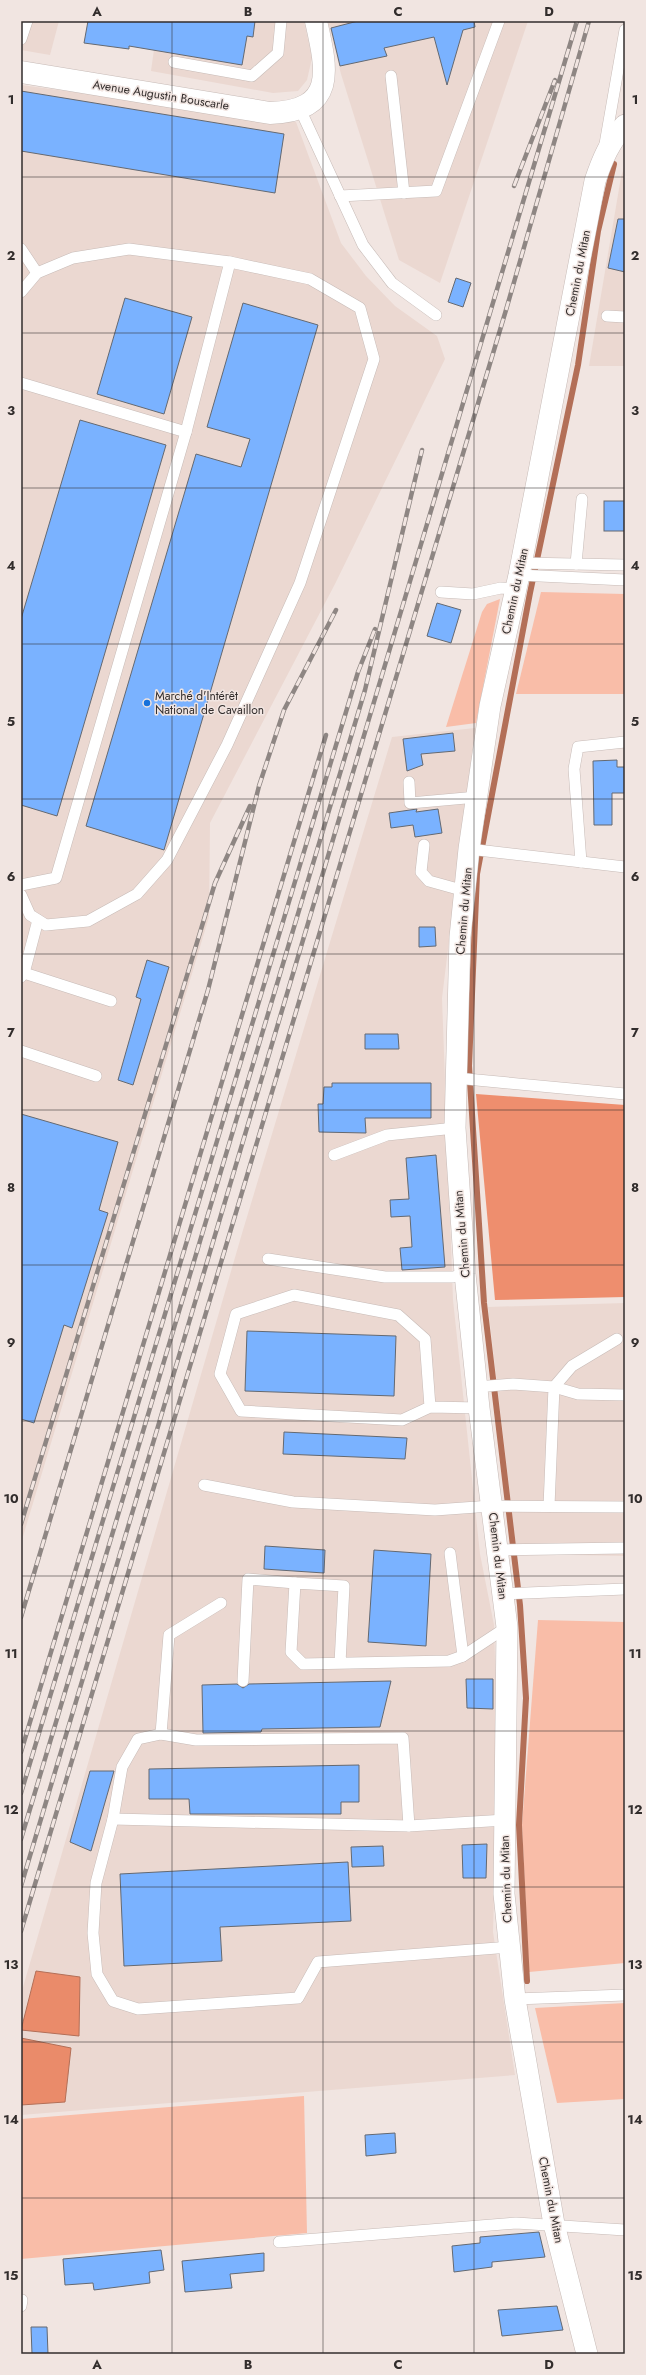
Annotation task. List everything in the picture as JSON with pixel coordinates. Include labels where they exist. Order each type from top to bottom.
[{"type":"street","points":[[300,108],[310,103],[316,97],[322,89],[325,76],[325,61],[316,21]]},
{"type":"street","name":"Avenue Augustin Bouscarle","points":[[21,72],[270,113],[287,112],[300,108]]},
{"type":"street","name":"Chemin du Mitan","points":[[587,2354],[554,2224],[515,1999],[504,1894],[507,1628],[476,1387],[464,1274],[455,1128],[460,937],[469,849],[490,706],[519,576],[595,181],[602,160],[617,133],[625,125]]},
{"type":"lane","points":[[21,39],[27,21]]},
{"type":"lane","points":[[174,62],[252,76],[278,53],[281,21]]},
{"type":"lane","points":[[340,196],[436,191],[499,21]]},
{"type":"lane","points":[[602,160],[625,30]]},
{"type":"lane","points":[[391,76],[404,193]]},
{"type":"lane","points":[[300,108],[363,245],[392,283],[436,314]]},
{"type":"lane","points":[[21,249],[37,274]]},
{"type":"lane","points":[[21,292],[37,274],[73,258],[129,249],[230,262],[310,279],[360,308],[374,359],[300,582],[227,745],[167,860],[137,894],[88,921],[46,926],[30,915],[21,896]]},
{"type":"lane","points":[[21,885],[56,878],[186,432],[230,262]]},
{"type":"lane","points":[[607,316],[625,318]]},
{"type":"lane","points":[[21,383],[186,432]]},
{"type":"lane","points":[[576,564],[582,499]]},
{"type":"lane","points":[[441,592],[473,594],[501,588],[519,576],[576,564],[625,565]]},
{"type":"lane","points":[[519,576],[625,580]]},
{"type":"lane","points":[[581,862],[574,769],[578,748],[625,742]]},
{"type":"lane","points":[[409,782],[410,803],[477,797]]},
{"type":"lane","points":[[424,844],[421,872],[429,881],[465,891]]},
{"type":"lane","points":[[469,849],[625,867]]},
{"type":"lane","points":[[38,920],[23,975],[111,1001]]},
{"type":"lane","points":[[21,1051],[96,1076]]},
{"type":"lane","points":[[456,1078],[625,1094]]},
{"type":"lane","points":[[334,1155],[387,1135],[455,1128]]},
{"type":"lane","points":[[268,1259],[385,1277],[453,1278],[464,1274]]},
{"type":"lane","points":[[430,1407],[425,1339],[398,1315],[294,1295],[236,1314],[220,1374],[241,1411],[402,1420],[430,1407],[479,1408]]},
{"type":"lane","points":[[549,1506],[554,1387],[572,1366],[617,1339]]},
{"type":"lane","points":[[476,1387],[513,1384],[554,1387],[578,1394],[625,1396]]},
{"type":"lane","points":[[204,1485],[293,1502],[435,1510],[491,1506],[625,1507]]},
{"type":"lane","points":[[497,1550],[625,1548]]},
{"type":"lane","points":[[450,1553],[463,1656]]},
{"type":"lane","points":[[242,1681],[248,1579],[344,1586],[340,1663]]},
{"type":"lane","points":[[295,1583],[291,1652],[303,1664],[450,1661],[463,1656],[507,1628]]},
{"type":"lane","points":[[502,1594],[625,1590]]},
{"type":"lane","points":[[161,1734],[169,1635],[221,1603]]},
{"type":"lane","points":[[409,1826],[403,1738],[196,1740],[161,1734],[138,1738],[122,1767],[113,1819],[96,1883],[93,1933],[97,1974],[114,2001],[138,2009],[298,1998],[318,1962],[510,1947]]},
{"type":"lane","points":[[113,1819],[409,1826],[505,1820]]},
{"type":"lane","points":[[515,1999],[625,1995]]},
{"type":"lane","points":[[280,2242],[516,2223],[554,2224],[625,2230]]},
{"type":"shaded area","points":[[21,21],[59,21],[50,55],[21,50]]},
{"type":"shaded area","points":[[158,21],[304,21],[312,58],[307,80],[298,91],[273,93],[151,71]]},
{"type":"shaded area","points":[[328,21],[528,21],[440,283],[399,260],[341,74]]},
{"type":"shaded area","name":"Marché d'Intérêt National de Cavaillon","points":[[21,85],[296,122],[341,243],[366,276],[395,306],[437,336],[445,359],[335,584],[210,823],[209,917],[21,1543]]},
{"type":"shaded area","points":[[625,165],[625,366],[589,366],[621,177]]},
{"type":"shaded area","points":[[541,592],[625,594],[625,694],[516,694]]},
{"type":"shaded area","points":[[500,599],[476,723],[446,727],[482,612],[487,604]]},
{"type":"shaded area","points":[[475,728],[442,998],[453,1300],[480,1554],[494,1625],[498,1762],[493,1932],[515,2075],[21,2115],[21,1994],[243,1230],[392,737]]},
{"type":"shaded area","points":[[476,1094],[625,1105],[625,1297],[495,1300]]},
{"type":"shaded area","points":[[625,1303],[625,1556],[517,1554],[488,1307]]},
{"type":"shaded area","points":[[538,1620],[625,1622],[625,1963],[529,1972],[522,1825]]},
{"type":"shaded area","points":[[36,1971],[80,1977],[79,2036],[21,2030]]},
{"type":"shaded area","points":[[625,2003],[625,2099],[557,2103],[535,2008]]},
{"type":"shaded area","points":[[21,2038],[71,2048],[65,2102],[21,2105]]},
{"type":"shaded area","points":[[304,2096],[307,2233],[21,2259],[21,2119]]},
{"type":"building","points":[[88,21],[255,21],[253,37],[247,36],[242,65],[129,46],[129,49],[84,43]]},
{"type":"building","points":[[358,21],[474,21],[475,27],[463,30],[447,85],[434,37],[384,48],[387,56],[340,66],[331,28]]},
{"type":"building","points":[[21,91],[284,134],[275,193],[21,151]]},
{"type":"building","points":[[618,219],[625,219],[625,272],[608,268]]},
{"type":"building","points":[[456,278],[471,283],[463,307],[448,302]]},
{"type":"building","points":[[125,298],[192,317],[164,414],[97,394]]},
{"type":"building","points":[[243,303],[318,325],[164,850],[86,826],[196,454],[241,467],[250,439],[207,427]]},
{"type":"building","points":[[80,420],[166,445],[57,816],[21,805],[21,619]]},
{"type":"building","points":[[604,501],[625,501],[625,531],[604,531]]},
{"type":"building","points":[[437,603],[461,610],[451,643],[427,636]]},
{"type":"building","points":[[453,733],[455,751],[421,754],[423,765],[407,771],[403,739]]},
{"type":"building","points":[[617,760],[617,767],[625,767],[625,793],[612,793],[612,825],[594,825],[593,761]]},
{"type":"building","points":[[417,809],[416,812],[438,809],[442,833],[415,837],[413,825],[391,828],[389,813]]},
{"type":"building","points":[[419,927],[435,927],[436,946],[419,947]]},
{"type":"building","points":[[147,960],[169,967],[133,1085],[118,1080],[141,999],[136,997]]},
{"type":"building","points":[[365,1034],[398,1034],[399,1049],[365,1049]]},
{"type":"building","points":[[332,1083],[431,1083],[431,1118],[365,1118],[366,1133],[319,1132],[318,1104],[323,1104],[324,1087],[332,1087]]},
{"type":"building","points":[[21,1114],[118,1142],[99,1210],[108,1213],[72,1328],[64,1325],[34,1423],[21,1419]]},
{"type":"building","points":[[436,1155],[445,1267],[402,1270],[400,1248],[412,1247],[410,1216],[391,1217],[390,1200],[409,1199],[406,1158]]},
{"type":"building","points":[[247,1331],[396,1336],[394,1396],[245,1391]]},
{"type":"building","points":[[284,1432],[407,1438],[405,1459],[283,1454]]},
{"type":"building","points":[[265,1546],[325,1550],[324,1573],[264,1569]]},
{"type":"building","points":[[374,1550],[431,1554],[426,1646],[368,1642]]},
{"type":"building","points":[[466,1679],[493,1679],[493,1709],[467,1708]]},
{"type":"building","points":[[391,1681],[380,1727],[262,1729],[261,1732],[203,1733],[202,1685],[237,1684],[243,1688],[249,1684]]},
{"type":"building","points":[[359,1765],[359,1802],[341,1802],[341,1814],[190,1814],[189,1799],[149,1799],[149,1769]]},
{"type":"building","points":[[90,1771],[114,1771],[91,1851],[70,1842]]},
{"type":"building","points":[[487,1844],[486,1878],[463,1878],[462,1845]]},
{"type":"building","points":[[383,1846],[384,1866],[352,1867],[351,1847]]},
{"type":"building","points":[[348,1862],[351,1921],[220,1927],[222,1961],[124,1966],[120,1874]]},
{"type":"building","points":[[395,2133],[396,2153],[366,2156],[365,2135]]},
{"type":"building","points":[[539,2232],[545,2257],[492,2262],[492,2267],[454,2272],[452,2246],[480,2243],[480,2237]]},
{"type":"building","points":[[161,2250],[164,2270],[149,2272],[150,2283],[94,2290],[93,2283],[65,2285],[63,2259]]},
{"type":"building","points":[[264,2253],[264,2271],[230,2274],[232,2288],[185,2292],[182,2261]]},
{"type":"building","points":[[557,2306],[563,2330],[502,2336],[498,2310]]},
{"type":"building","points":[[31,2327],[47,2327],[48,2354],[32,2354]]},
{"type":"waterway","points":[[527,1981],[519,1825],[526,1698],[520,1605],[484,1303],[469,1066],[477,874],[530,593],[578,365],[598,231],[614,164]]},
{"type":"railway","points":[[21,1886],[577,21]]},
{"type":"railway","points":[[21,1931],[506,310],[589,21]]},
{"type":"railway","points":[[514,186],[555,80]]},
{"type":"railway","points":[[21,1839],[365,690],[422,450]]},
{"type":"railway","points":[[21,1617],[208,990],[259,786],[284,710],[336,610]]},
{"type":"railway","points":[[21,1793],[358,672],[375,629]]},
{"type":"railway","points":[[21,1752],[326,735]]},
{"type":"railway","points":[[21,1524],[215,883],[250,806]]},
{"type":"place","name":"Marché d'Intérêt National de Cavaillon","points":[[147,703]]}]
